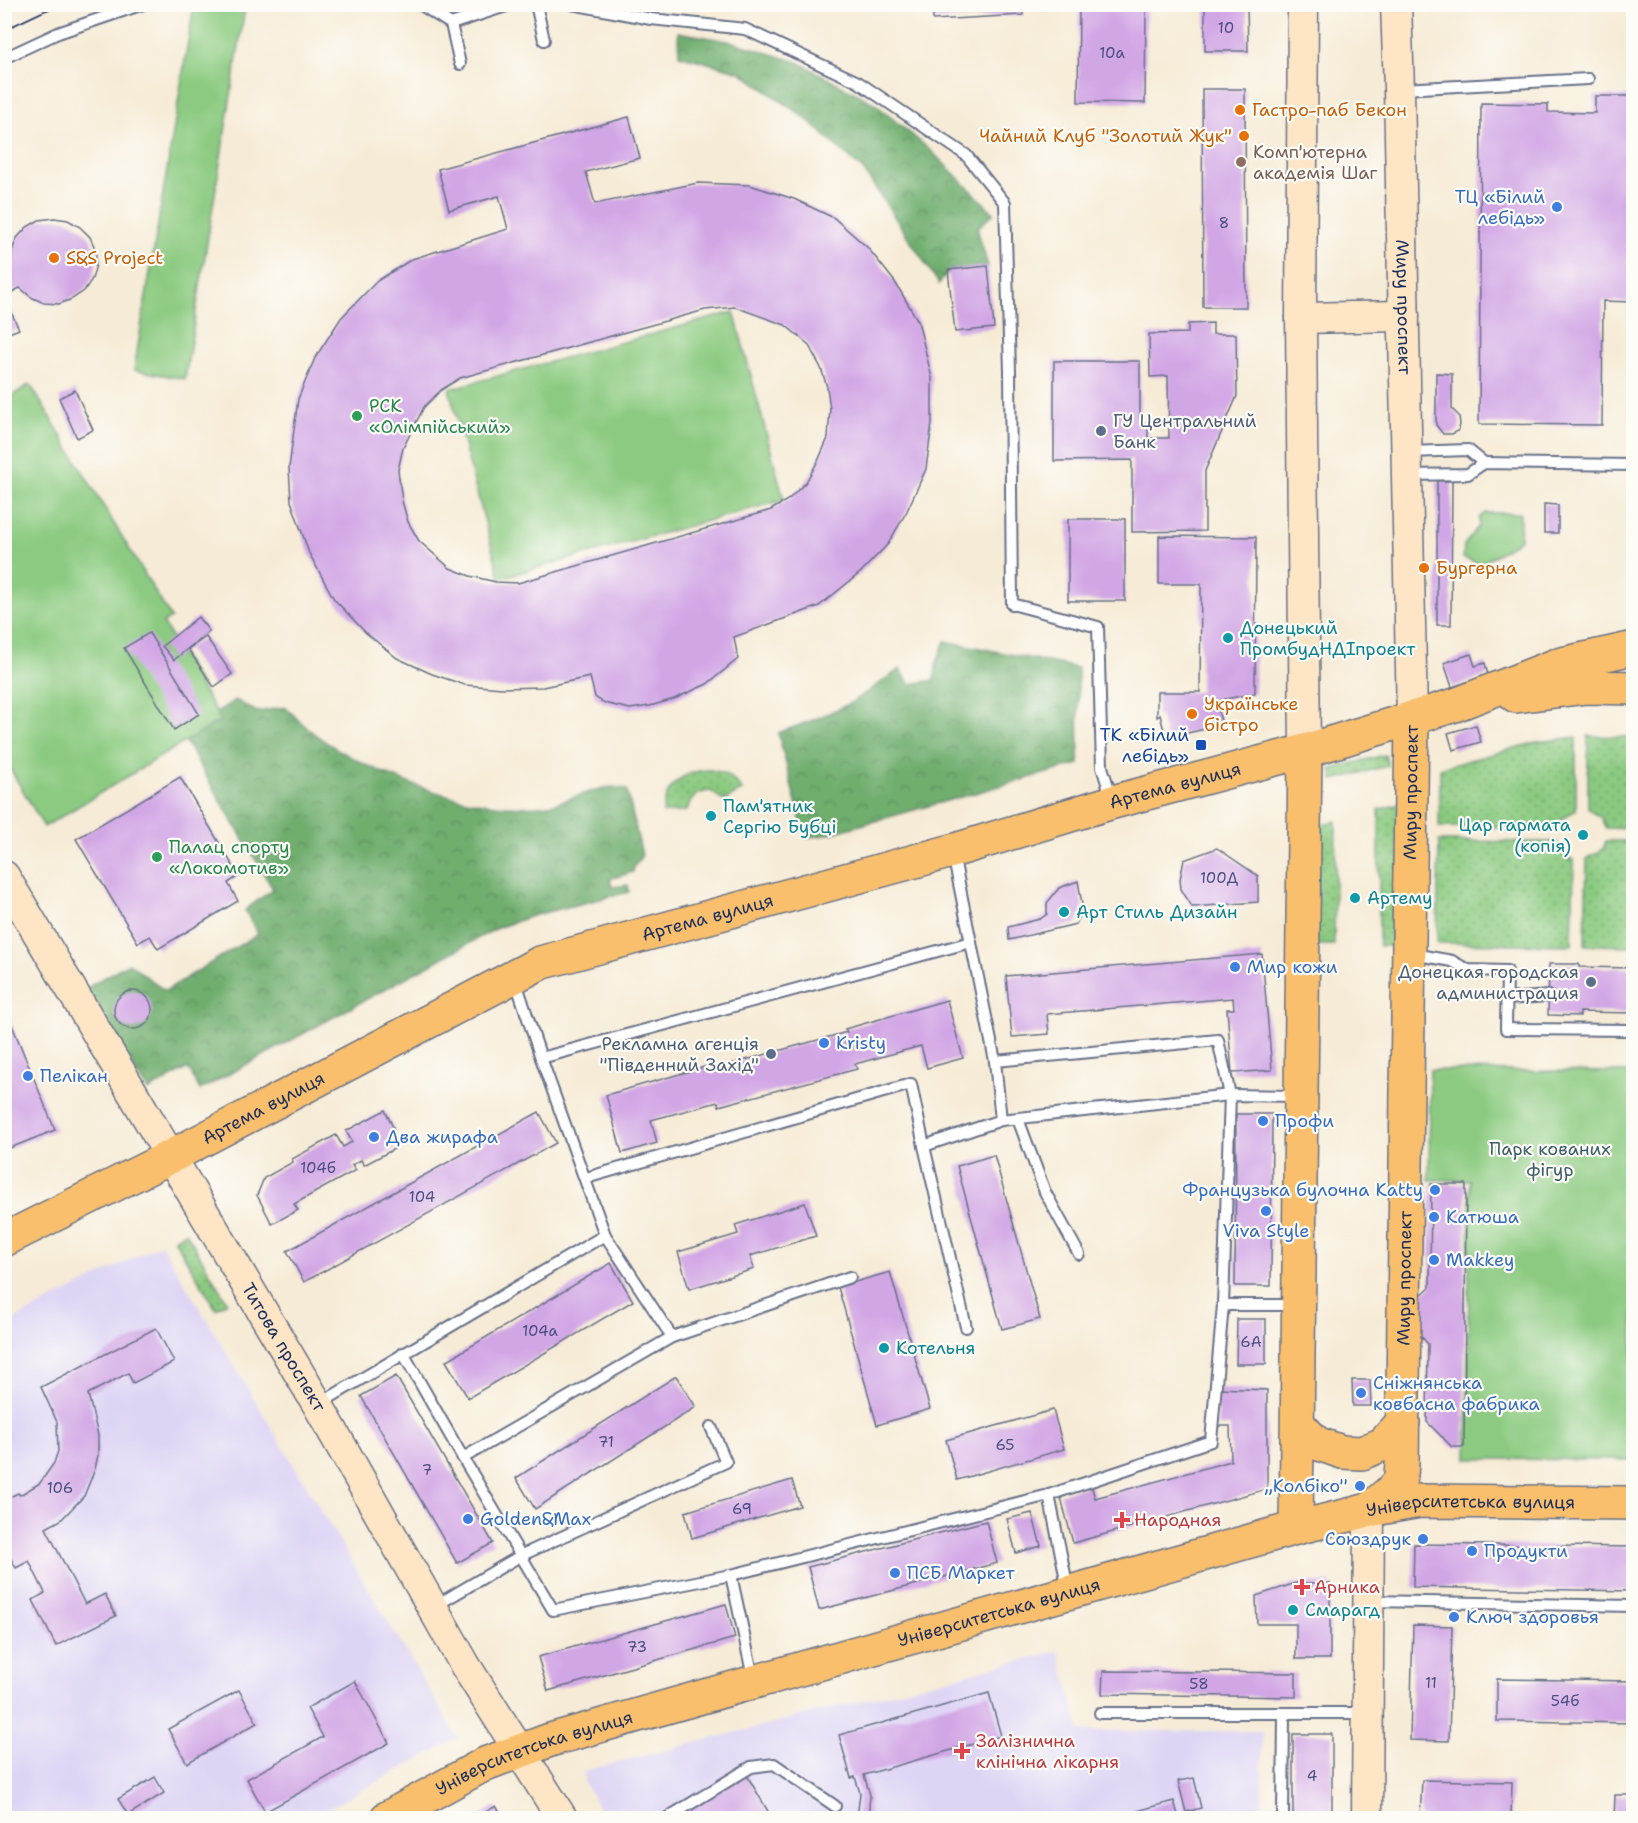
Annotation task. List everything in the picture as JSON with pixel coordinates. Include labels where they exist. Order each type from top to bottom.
[{"type":"main road","points":[[1296,1528],[1305,751],[1301,318],[1303,4]]},
{"type":"main road","name":"Миру проспект","points":[[1369,1510],[1400,1483],[1403,1422],[1412,718],[1396,4]]},
{"type":"main road","points":[[1301,318],[1404,316]]},
{"type":"main road","name":"Артема вулиця","points":[[4,1240],[170,1157],[513,975],[540,963],[952,851],[1113,802],[1305,751],[1455,705],[1557,665],[1634,648]]},
{"type":"main road","name":"Артема вулиця","points":[[1455,705],[1566,688],[1634,688]]},
{"type":"main road","name":"Титова проспект","points":[[4,876],[318,1405],[432,1608],[562,1818]]},
{"type":"main road","points":[[1298,1424],[1316,1443],[1342,1452],[1362,1453],[1383,1444],[1403,1422]]},
{"type":"main road","name":"Університетська вулиця","points":[[387,1818],[486,1764],[518,1750],[754,1680],[1296,1528],[1369,1510],[1420,1501],[1634,1503]]},
{"type":"main road","points":[[1367,1818],[1369,1510]]},
{"type":"lane","points":[[4,58],[58,33],[143,4]]},
{"type":"lane","points":[[420,4],[451,24],[460,64]]},
{"type":"lane","points":[[451,24],[512,4]]},
{"type":"lane","points":[[536,4],[544,40]]},
{"type":"lane","points":[[572,4],[651,19],[745,29],[756,34],[858,82],[966,155],[1005,203],[1010,371],[1012,604],[1098,627],[1102,767],[1113,802]]},
{"type":"lane","points":[[1399,89],[1588,79]]},
{"type":"lane","points":[[1408,463],[1468,450],[1484,463]]},
{"type":"lane","points":[[1408,463],[1468,474],[1484,463],[1634,465]]},
{"type":"lane","points":[[952,851],[995,1061],[1001,1120]]},
{"type":"lane","points":[[540,1058],[971,942]]},
{"type":"lane","points":[[1409,953],[1452,961],[1468,970],[1507,970],[1506,1029],[1634,1030]]},
{"type":"lane","points":[[513,975],[540,1058],[586,1178],[605,1235],[672,1337]]},
{"type":"lane","points":[[1507,999],[1549,996]]},
{"type":"lane","points":[[403,1353],[553,1610],[731,1575],[1049,1495],[1212,1441],[1222,1305],[1230,1095],[1218,1040],[995,1061]]},
{"type":"lane","points":[[586,1178],[911,1084],[966,1327]]},
{"type":"lane","points":[[924,1146],[1001,1120],[1230,1095],[1302,1096]]},
{"type":"lane","points":[[1018,1119],[1045,1192],[1079,1254]]},
{"type":"lane","points":[[318,1405],[605,1235]]},
{"type":"lane","points":[[463,1458],[672,1337],[849,1277]]},
{"type":"lane","points":[[1222,1305],[1299,1305]]},
{"type":"lane","points":[[432,1608],[520,1556],[726,1462],[711,1427]]},
{"type":"lane","points":[[1049,1495],[1069,1592]]},
{"type":"lane","points":[[731,1575],[754,1680]]},
{"type":"lane","points":[[1369,1601],[1634,1606]]},
{"type":"lane","points":[[1100,1713],[1368,1713]]},
{"type":"lane","points":[[1283,1818],[1284,1714]]},
{"type":"lane","points":[[667,1818],[751,1767],[774,1764],[835,1806]]},
{"type":"shaded area","points":[[161,1244],[458,1738],[311,1818],[5,1818],[5,1324]]},
{"type":"shaded area","name":"Залізнична клінічна лікарня","points":[[1059,1651],[1080,1731],[1262,1731],[1262,1818],[606,1818],[584,1783],[584,1771]]},
{"type":"green space","points":[[194,5],[245,8],[185,379],[134,370]]},
{"type":"green space","points":[[678,32],[733,42],[798,62],[874,103],[930,150],[994,213],[977,228],[988,266],[949,270],[939,284],[864,171],[805,118],[740,72],[679,55]]},
{"type":"green space","points":[[734,312],[784,500],[500,578],[449,389]]},
{"type":"green space","points":[[30,384],[171,618],[163,623],[221,720],[44,827],[5,760],[5,400]]},
{"type":"green space","points":[[1485,513],[1520,513],[1520,540],[1481,564],[1463,558],[1464,545],[1479,526],[1479,518]]},
{"type":"green space","points":[[945,641],[1078,668],[1079,764],[825,835],[805,838],[778,733],[851,703],[900,669],[910,684],[934,680],[937,662]]},
{"type":"green space","points":[[235,700],[257,712],[285,707],[316,735],[366,765],[395,778],[459,798],[520,807],[558,803],[598,789],[627,790],[642,855],[633,872],[610,879],[612,887],[628,885],[629,892],[535,915],[497,928],[200,1090],[188,1068],[148,1091],[83,990],[129,963],[165,991],[258,934],[245,910],[273,889],[182,736]]},
{"type":"green space","points":[[1588,736],[1633,737],[1633,829],[1605,828],[1602,819],[1588,808]]},
{"type":"green space","points":[[1576,737],[1576,810],[1562,819],[1555,828],[1439,827],[1440,768],[1537,742]]},
{"type":"green space","points":[[1385,755],[1388,766],[1333,780],[1331,769]]},
{"type":"green space","points":[[710,770],[728,776],[742,790],[724,801],[711,791],[698,794],[692,799],[687,811],[663,813],[667,795],[677,781],[692,773]]},
{"type":"green space","points":[[1401,804],[1397,946],[1379,946],[1379,809]]},
{"type":"green space","points":[[1336,821],[1334,945],[1317,945],[1318,826]]},
{"type":"green space","points":[[1439,841],[1557,842],[1559,849],[1574,861],[1572,945],[1437,943]]},
{"type":"green space","points":[[1606,841],[1633,841],[1633,946],[1585,945],[1587,859],[1603,849]]},
{"type":"green space","name":"Парк кованих фігур","points":[[1430,1070],[1633,1072],[1633,1460],[1467,1459],[1470,1180],[1429,1180]]},
{"type":"green space","points":[[186,1232],[227,1302],[216,1309],[174,1239]]},
{"type":"building","points":[[941,4],[1023,4],[1023,15],[933,20],[933,9],[941,9]]},
{"type":"building","points":[[1079,4],[1146,4],[1145,103],[1078,102]]},
{"type":"building","points":[[1205,4],[1247,4],[1248,51],[1205,51]]},
{"type":"building","points":[[1202,89],[1245,89],[1246,307],[1203,307]]},
{"type":"building","name":"ТЦ «Білий лебідь»","points":[[1595,96],[1634,96],[1634,302],[1603,301],[1602,425],[1479,424],[1481,103],[1548,104],[1548,112],[1595,113]]},
{"type":"building","name":"РСК «Олімпійський»","points":[[629,117],[640,158],[586,172],[595,204],[698,183],[750,185],[794,199],[834,218],[868,248],[895,282],[918,321],[932,378],[932,423],[926,469],[907,511],[888,544],[860,573],[819,606],[734,637],[738,659],[707,684],[674,699],[650,706],[630,709],[604,703],[595,697],[590,677],[543,687],[502,688],[465,685],[432,674],[397,658],[366,633],[334,599],[309,553],[291,501],[289,468],[298,399],[315,358],[341,318],[377,281],[412,259],[508,229],[499,196],[449,210],[438,169]],"holes":[[[735,307],[785,325],[808,344],[821,368],[830,409],[828,438],[806,482],[789,499],[771,510],[518,583],[496,582],[470,576],[450,568],[419,541],[408,522],[402,501],[398,470],[403,448],[424,407],[441,390],[460,378],[705,310]]]},
{"type":"building","name":"S&S Project","points":[[54,218],[68,220],[90,237],[96,251],[96,265],[92,279],[84,291],[59,304],[44,303],[31,297],[20,288],[4,296],[4,269],[11,266],[12,251],[17,238],[27,227],[39,220]]},
{"type":"building","points":[[988,266],[994,328],[955,332],[948,270]]},
{"type":"building","points":[[4,297],[19,329],[4,335]]},
{"type":"building","name":"ГУ Центральний Банк","points":[[1213,323],[1213,334],[1236,334],[1237,396],[1205,471],[1205,531],[1132,532],[1132,460],[1054,461],[1054,361],[1140,361],[1140,423],[1148,423],[1148,438],[1169,438],[1168,376],[1150,377],[1149,334],[1188,333],[1188,324]]},
{"type":"building","points":[[1436,373],[1452,374],[1452,409],[1459,416],[1460,425],[1458,431],[1452,434],[1443,434],[1436,425]]},
{"type":"building","points":[[75,390],[93,430],[77,438],[59,398]]},
{"type":"building","points":[[1437,481],[1452,481],[1451,625],[1437,625]]},
{"type":"building","points":[[1544,504],[1558,505],[1558,533],[1544,533]]},
{"type":"building","points":[[1068,519],[1125,519],[1125,601],[1068,601]]},
{"type":"building","name":"Донецький ПромбудНДІпроект","points":[[1159,536],[1256,537],[1255,693],[1216,701],[1222,725],[1166,738],[1160,715],[1157,717],[1157,692],[1200,692],[1201,584],[1159,584]]},
{"type":"building","points":[[198,617],[209,631],[174,660],[162,646]]},
{"type":"building","points":[[149,633],[199,714],[174,730],[124,648]]},
{"type":"building","points":[[206,637],[232,674],[214,687],[188,649]]},
{"type":"building","points":[[1471,654],[1475,666],[1485,663],[1488,675],[1452,687],[1444,663]]},
{"type":"building","points":[[1476,725],[1481,742],[1453,750],[1448,733]]},
{"type":"building","name":"Палац спорту «Локомотив»","points":[[180,777],[239,876],[228,883],[238,901],[158,949],[150,936],[138,943],[76,839]]},
{"type":"building","points":[[1217,848],[1258,876],[1258,902],[1192,907],[1181,889],[1180,879],[1184,860]]},
{"type":"building","name":"Арт Стиль Дизайн","points":[[1078,881],[1083,910],[1076,924],[1009,940],[1008,927],[1040,919],[1047,914],[1047,903],[1059,888]]},
{"type":"building","points":[[1262,954],[1272,1070],[1232,1073],[1227,1009],[1234,1009],[1233,998],[1047,1014],[1049,1034],[1012,1037],[1006,976]]},
{"type":"building","name":"Донецкая городская администрация","points":[[1549,964],[1634,968],[1634,1013],[1580,1012],[1580,1016],[1548,1015]]},
{"type":"building","points":[[133,991],[146,997],[152,1010],[146,1023],[133,1029],[120,1023],[114,1010],[120,997]]},
{"type":"building","points":[[947,1000],[963,1058],[927,1068],[921,1046],[855,1064],[857,1069],[719,1106],[718,1102],[651,1120],[657,1143],[622,1153],[606,1095],[708,1066],[709,1070],[847,1032],[845,1029]]},
{"type":"building","points":[[5,1008],[55,1130],[5,1150],[4,1148]]},
{"type":"building","points":[[385,1110],[393,1127],[396,1148],[364,1165],[361,1160],[352,1165],[356,1170],[294,1204],[298,1210],[272,1224],[257,1195],[264,1178],[293,1162],[292,1159],[336,1135],[343,1147],[352,1142],[346,1131]]},
{"type":"building","points":[[539,1112],[556,1143],[304,1282],[287,1251]]},
{"type":"building","points":[[1236,1114],[1272,1114],[1271,1286],[1235,1286]]},
{"type":"building","points":[[994,1155],[1040,1319],[1002,1329],[957,1166]]},
{"type":"building","points":[[1431,1184],[1466,1184],[1464,1447],[1452,1447],[1427,1422],[1428,1344],[1412,1326],[1412,1303],[1430,1287]]},
{"type":"building","points":[[805,1203],[816,1236],[750,1256],[754,1269],[689,1289],[678,1252],[738,1234],[735,1225]]},
{"type":"building","points":[[611,1263],[633,1301],[468,1398],[446,1361]]},
{"type":"building","name":"Котельня","points":[[890,1272],[930,1409],[877,1425],[838,1287]]},
{"type":"building","points":[[1237,1319],[1266,1319],[1266,1364],[1236,1364]]},
{"type":"building","points":[[156,1328],[174,1362],[133,1383],[128,1373],[88,1394],[98,1435],[95,1469],[84,1496],[61,1520],[46,1528],[85,1604],[105,1594],[116,1616],[56,1646],[33,1600],[45,1593],[29,1561],[16,1568],[4,1545],[4,1500],[18,1493],[20,1495],[40,1483],[54,1463],[58,1451],[57,1422],[41,1387]]},
{"type":"building","points":[[396,1376],[493,1543],[457,1563],[361,1396]]},
{"type":"building","points":[[676,1376],[696,1407],[535,1509],[516,1478]]},
{"type":"building","name":"Сніжнянська ковбасна фабрика","points":[[1352,1380],[1370,1380],[1371,1406],[1353,1406]]},
{"type":"building","points":[[1217,1388],[1267,1390],[1267,1489],[1073,1543],[1060,1494],[1091,1485],[1095,1498],[1231,1461],[1230,1426],[1218,1426]]},
{"type":"building","points":[[1053,1410],[1064,1449],[957,1480],[946,1440]]},
{"type":"building","points":[[792,1480],[800,1506],[692,1538],[685,1512]]},
{"type":"building","points":[[1032,1513],[1041,1546],[1016,1553],[1007,1519]]},
{"type":"building","points":[[986,1521],[997,1563],[819,1610],[808,1567]]},
{"type":"building","points":[[1414,1544],[1634,1547],[1634,1591],[1413,1587]]},
{"type":"building","name":"Смарагд","points":[[1296,1583],[1330,1583],[1330,1659],[1296,1659],[1296,1624],[1257,1624],[1256,1596]]},
{"type":"building","points":[[726,1604],[735,1638],[548,1691],[538,1657]]},
{"type":"building","points":[[1413,1625],[1452,1626],[1449,1741],[1410,1740]]},
{"type":"building","points":[[1103,1671],[1296,1673],[1296,1697],[1102,1694]]},
{"type":"building","points":[[1497,1679],[1634,1681],[1634,1723],[1497,1721]]},
{"type":"building","points":[[355,1681],[389,1743],[265,1812],[247,1779],[323,1737],[307,1708]]},
{"type":"building","points":[[239,1690],[257,1723],[187,1763],[168,1729]]},
{"type":"building","points":[[989,1693],[1001,1736],[864,1775],[870,1795],[868,1818],[857,1818],[860,1793],[855,1777],[851,1778],[839,1735]]},
{"type":"building","points":[[1293,1734],[1332,1734],[1332,1818],[1293,1818]]},
{"type":"building","points":[[745,1772],[772,1818],[683,1818],[679,1812]]},
{"type":"building","points":[[155,1777],[164,1793],[128,1815],[118,1799]]},
{"type":"building","points":[[1194,1778],[1201,1808],[1186,1812],[1178,1781]]},
{"type":"building","points":[[1422,1780],[1512,1782],[1511,1818],[1420,1818]]},
{"type":"building","points":[[1615,1795],[1634,1795],[1634,1818],[1614,1818]]},
{"type":"building","points":[[1174,1801],[1179,1818],[1139,1818],[1137,1811]]},
{"type":"building","points":[[496,1806],[503,1818],[475,1818]]},
{"type":"tram line","points":[[4,12],[20,4]]},
{"type":"tram line","points":[[4,30],[65,4]]},
{"type":"place","name":"Гастро-паб Бекон","points":[[1240,110]]},
{"type":"place","name":"Чайний Клуб \"Золотий Жук\"","points":[[1244,136]]},
{"type":"place","name":"Комп'ютерна академія Шаг","points":[[1241,162]]},
{"type":"place","name":"ТЦ «Білий лебідь»","points":[[1557,207]]},
{"type":"place","name":"S&S Project","points":[[54,258]]},
{"type":"place","name":"РСК «Олімпійський»","points":[[357,416]]},
{"type":"place","name":"ГУ Центральний Банк","points":[[1101,431]]},
{"type":"place","name":"Бургерна","points":[[1424,568]]},
{"type":"place","name":"Донецький ПромбудНДІпроект","points":[[1228,638]]},
{"type":"place","name":"Українське бістро","points":[[1192,714]]},
{"type":"place","name":"ТК «Білий лебідь»","points":[[1201,745]]},
{"type":"place","name":"Пам'ятник Сергію Бубці","points":[[711,816]]},
{"type":"place","name":"Цар гармата (копія)","points":[[1583,835]]},
{"type":"place","name":"Палац спорту «Локомотив»","points":[[157,857]]},
{"type":"place","name":"Артему","points":[[1355,898]]},
{"type":"place","name":"Арт Стиль Дизайн","points":[[1064,912]]},
{"type":"place","name":"Мир кожи","points":[[1235,967]]},
{"type":"place","name":"Донецкая городская администрация","points":[[1591,982]]},
{"type":"place","name":"Kristy","points":[[824,1043]]},
{"type":"place","name":"Рекламна агенція \"Південний Захід\"","points":[[771,1054]]},
{"type":"place","name":"Пелікан","points":[[28,1076]]},
{"type":"place","name":"Профи","points":[[1263,1121]]},
{"type":"place","name":"Два жирафа","points":[[374,1137]]},
{"type":"place","name":"Французька булочна Katty","points":[[1435,1190]]},
{"type":"place","name":"Viva Style","points":[[1266,1211]]},
{"type":"place","name":"Катюша","points":[[1434,1217]]},
{"type":"place","name":"Makkey","points":[[1434,1260]]},
{"type":"place","name":"Котельня","points":[[884,1348]]},
{"type":"place","name":"Сніжнянська ковбасна фабрика","points":[[1361,1393]]},
{"type":"place","name":",,Колбіко''","points":[[1360,1486]]},
{"type":"place","name":"Golden&Max","points":[[468,1519]]},
{"type":"place","name":"Народная","points":[[1122,1520]]},
{"type":"place","name":"Союздрук","points":[[1423,1539]]},
{"type":"place","name":"Продукти","points":[[1472,1551]]},
{"type":"place","name":"ПСБ Маркет","points":[[895,1573]]},
{"type":"place","name":"Арника","points":[[1302,1587]]},
{"type":"place","name":"Смарагд","points":[[1293,1610]]},
{"type":"place","name":"Ключ здоровья","points":[[1454,1617]]},
{"type":"place","name":"Залізнична клінічна лікарня","points":[[962,1751]]}]
